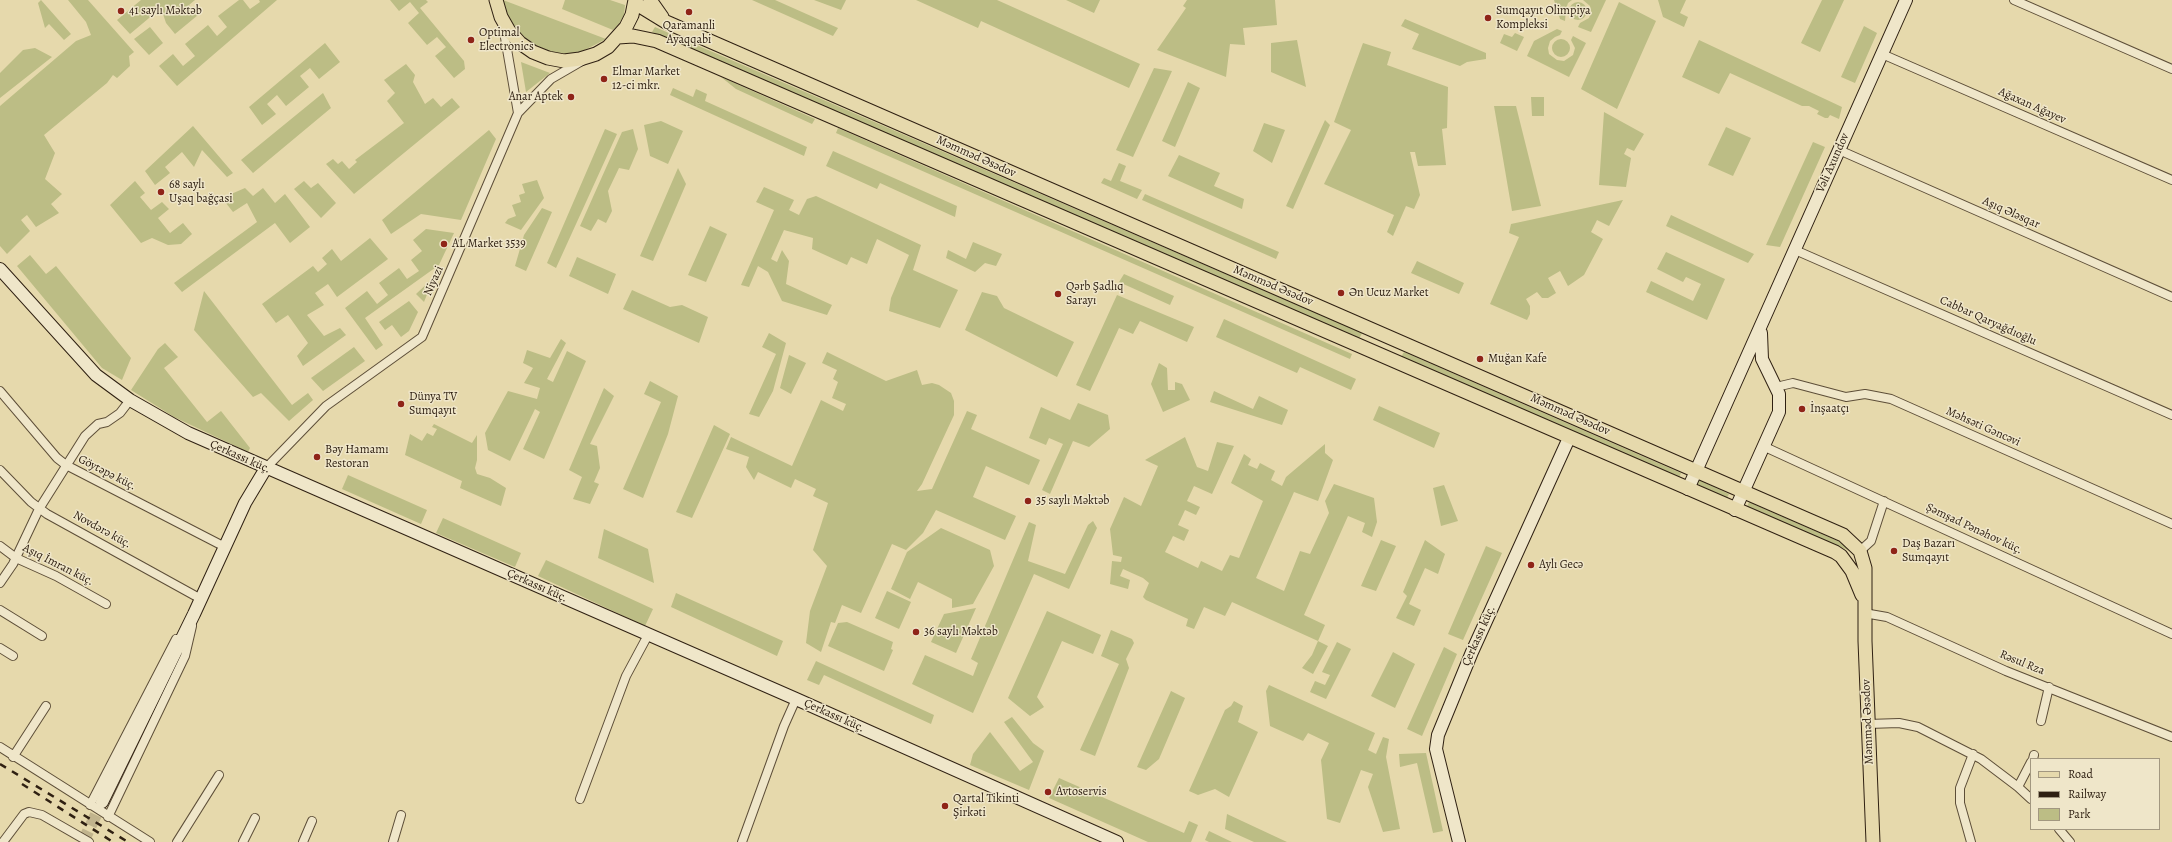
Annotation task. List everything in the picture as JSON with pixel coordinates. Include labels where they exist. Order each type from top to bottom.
[{"type":"main road","points":[[488,0],[501,17]]},
{"type":"main road","points":[[496,0],[501,17],[508,31],[520,43],[533,52],[548,58],[564,60],[580,59],[596,54],[618,37],[629,21],[635,1]]},
{"type":"main road","points":[[650,0],[666,22]]},
{"type":"main road","name":"Məmməd Əsədov","points":[[635,1],[666,22],[1834,530],[1851,541],[1860,551],[1865,568],[1864,608],[1873,842]]},
{"type":"main road","name":"Məmməd Əsədov","points":[[618,37],[633,36],[657,42],[1841,556],[1852,572],[1864,608]]},
{"type":"street","name":"Vəli Axundov","points":[[1688,489],[1906,0]]},
{"type":"street","points":[[2014,0],[2172,69]]},
{"type":"street","points":[[501,17],[518,113]]},
{"type":"street","points":[[518,113],[551,79],[596,54]]},
{"type":"street","name":"Ağaxan Ağayev","points":[[1882,54],[2172,180]]},
{"type":"street","name":"Niyazi","points":[[266,468],[326,406],[422,337],[518,113]]},
{"type":"street","name":"Aşıq Ələsqar","points":[[1840,150],[2172,297]]},
{"type":"street","name":"Cabbar Qaryağdıoğlu","points":[[1795,250],[2172,415]]},
{"type":"street","name":"Çerkassı küç.","points":[[0,269],[88,367],[130,400],[188,433],[648,636],[796,699],[1117,842]]},
{"type":"street","points":[[1736,510],[1765,447],[1779,412],[1780,402],[1776,387],[1762,359],[1761,327]]},
{"type":"street","points":[[1738,378],[1747,370],[1753,369],[1769,375]]},
{"type":"street","name":"Məhsəti Gəncəvi","points":[[1776,387],[1793,383],[1846,397],[1865,394],[1891,399],[2172,524]]},
{"type":"street","name":"Göytəpə küç.","points":[[0,391],[56,458],[66,465],[225,548]]},
{"type":"street","points":[[0,583],[16,558],[38,509],[85,436],[93,427],[113,419],[130,400]]},
{"type":"street","name":"Çerkassı küç.","points":[[1459,842],[1436,749],[1438,735],[1472,652],[1569,438]]},
{"type":"street","name":"Şəmşad Pənəhov küç.","points":[[1765,447],[2172,634]]},
{"type":"street","points":[[102,802],[194,614],[250,493],[266,468]]},
{"type":"street","name":"Novdərə küç.","points":[[0,470],[38,509],[201,599]]},
{"type":"street","points":[[1860,551],[1872,541],[1884,501]]},
{"type":"street","name":"Aşıq İmran küç.","points":[[0,546],[16,558],[56,576],[106,604]]},
{"type":"street","name":"Rəsul Rza","points":[[1864,608],[2006,671],[2172,736]]},
{"type":"street","points":[[1,613],[42,636]]},
{"type":"street","points":[[90,806],[170,649],[194,614]]},
{"type":"street","points":[[108,817],[185,656],[194,614]]},
{"type":"street","points":[[580,799],[626,676],[648,636]]},
{"type":"street","points":[[0,648],[14,656]]},
{"type":"street","points":[[2041,721],[2049,687]]},
{"type":"street","points":[[742,842],[784,726],[796,699]]},
{"type":"street","points":[[13,756],[46,706]]},
{"type":"street","points":[[1868,724],[1910,724],[1973,754],[2018,787],[2030,798]]},
{"type":"street","points":[[0,747],[64,786],[90,806],[150,842]]},
{"type":"street","points":[[1971,842],[1960,803],[1960,788],[1973,754]]},
{"type":"street","points":[[2018,787],[2030,765]]},
{"type":"street","points":[[177,842],[219,775]]},
{"type":"street","points":[[3,842],[24,814],[29,812],[42,815],[89,842]]},
{"type":"street","points":[[393,842],[401,815]]},
{"type":"street","points":[[242,842],[255,818]]},
{"type":"street","points":[[303,842],[312,822]]},
{"type":"street","points":[[2060,830],[2070,842]]},
{"type":"green space","points":[[41,0],[71,34],[64,40],[49,24],[45,28],[38,3]]},
{"type":"green space","points":[[68,0],[88,0],[134,52],[129,56],[130,66],[117,78],[113,75],[107,83],[44,135],[55,153],[45,179],[62,194],[51,204],[59,213],[36,227],[27,215],[21,220],[30,231],[7,254],[0,246],[0,106],[76,41],[91,35],[86,22]]},
{"type":"green space","points":[[141,0],[195,0],[189,5],[198,15],[175,34],[166,23],[161,8],[130,34],[117,20]]},
{"type":"green space","points":[[239,0],[243,0],[250,9],[260,2],[259,0],[277,0],[177,86],[159,66],[173,54],[183,66],[195,56],[185,44],[208,25],[217,36],[227,27],[218,16]]},
{"type":"green space","points":[[390,0],[426,0],[428,2],[420,8],[464,61],[465,69],[454,78],[435,56],[446,47],[437,37],[427,45],[408,23],[419,13],[410,2],[399,11]]},
{"type":"green space","points":[[503,0],[606,39],[581,52],[566,54],[550,52],[536,47],[523,37],[513,26],[506,14]]},
{"type":"green space","points":[[565,0],[610,0],[625,5],[624,15],[619,24],[613,30],[562,9]]},
{"type":"green space","points":[[752,0],[775,0],[838,28],[833,36]]},
{"type":"green space","points":[[814,0],[846,0],[841,10]]},
{"type":"green space","points":[[916,0],[997,0],[1140,64],[1129,88],[981,21],[978,28]]},
{"type":"green space","points":[[1066,0],[1100,0],[1094,13]]},
{"type":"green space","points":[[1187,0],[1275,0],[1277,25],[1243,28],[1245,45],[1230,44],[1226,77],[1157,50],[1186,8],[1183,6]]},
{"type":"green space","points":[[1554,0],[1572,0],[1568,3],[1566,9],[1565,21],[1560,19]]},
{"type":"green space","points":[[1583,0],[1606,0],[1591,32],[1578,27],[1580,23],[1589,18],[1591,13],[1590,6]]},
{"type":"green space","points":[[1658,0],[1686,0],[1680,13],[1688,17],[1684,27],[1663,17]]},
{"type":"green space","points":[[1822,0],[1844,0],[1820,52],[1801,43]]},
{"type":"green space","points":[[1578,2],[1582,3],[1586,7],[1586,15],[1582,19],[1578,20],[1574,19],[1570,15],[1569,11],[1570,7],[1574,3]]},
{"type":"green space","points":[[1619,2],[1656,21],[1617,109],[1581,89]]},
{"type":"green space","points":[[1405,19],[1486,53],[1486,59],[1467,62],[1460,66],[1412,49],[1419,34],[1401,26]]},
{"type":"green space","points":[[1864,26],[1877,33],[1855,83],[1841,77]]},
{"type":"green space","points":[[150,27],[163,43],[149,55],[134,39]]},
{"type":"green space","points":[[655,27],[1362,333],[1359,339],[652,32]]},
{"type":"green space","points":[[1557,29],[1562,31],[1560,35],[1550,41],[1548,48],[1549,54],[1557,60],[1564,61],[1573,55],[1575,48],[1571,40],[1573,36],[1586,43],[1569,77],[1527,56],[1534,41]]},
{"type":"green space","points":[[1515,33],[1524,37],[1517,51],[1500,43],[1504,34],[1512,37]]},
{"type":"green space","points":[[1561,39],[1565,40],[1569,44],[1569,52],[1565,56],[1561,57],[1557,56],[1553,52],[1552,48],[1553,44],[1557,40]]},
{"type":"green space","points":[[1297,40],[1306,87],[1271,72],[1271,43]]},
{"type":"green space","points":[[1699,40],[1842,107],[1839,119],[1830,115],[1828,118],[1825,118],[1817,114],[1819,111],[1809,106],[1802,106],[1730,73],[1719,94],[1682,77]]},
{"type":"green space","points":[[325,43],[340,62],[319,79],[310,68],[300,76],[309,87],[286,106],[277,95],[267,104],[276,114],[262,125],[249,107]]},
{"type":"green space","points":[[1363,43],[1391,52],[1387,65],[1448,87],[1447,128],[1442,129],[1446,165],[1418,166],[1415,152],[1410,152],[1420,195],[1414,209],[1406,206],[1393,236],[1387,232],[1394,215],[1324,184],[1351,130],[1334,122]]},
{"type":"green space","points":[[35,48],[52,57],[0,98],[0,73],[23,50]]},
{"type":"green space","points":[[521,62],[550,73],[526,92]]},
{"type":"green space","points":[[406,64],[415,75],[413,82],[425,104],[433,98],[441,107],[452,98],[460,107],[354,194],[326,164],[333,159],[338,164],[342,161],[349,169],[357,162],[355,160],[404,123],[387,101],[395,93],[384,80]]},
{"type":"green space","points":[[1154,68],[1172,71],[1133,157],[1116,150]]},
{"type":"green space","points":[[721,77],[815,119],[812,124],[736,89]]},
{"type":"green space","points":[[1188,82],[1200,88],[1175,147],[1162,141]]},
{"type":"green space","points":[[673,88],[693,97],[696,89],[707,94],[705,101],[807,147],[804,156],[670,95]]},
{"type":"green space","points":[[323,93],[331,108],[253,173],[241,160]]},
{"type":"green space","points":[[1531,97],[1544,97],[1544,116],[1532,116]]},
{"type":"green space","points":[[1494,106],[1516,106],[1541,206],[1512,211]]},
{"type":"green space","points":[[1604,112],[1644,134],[1634,151],[1627,148],[1624,154],[1631,158],[1626,187],[1599,185]]},
{"type":"green space","points":[[1325,120],[1330,125],[1293,209],[1286,206]]},
{"type":"green space","points":[[661,121],[683,131],[668,164],[650,156],[644,125]]},
{"type":"green space","points":[[1264,123],[1285,130],[1272,163],[1253,151]]},
{"type":"green space","points":[[193,126],[233,173],[227,177],[202,150],[194,167],[182,152],[165,167],[170,173],[155,185],[145,171]]},
{"type":"green space","points":[[1726,127],[1751,138],[1733,176],[1708,165]]},
{"type":"green space","points":[[838,128],[1352,354],[1350,359],[836,133]]},
{"type":"green space","points":[[605,129],[617,134],[556,268],[547,263]]},
{"type":"green space","points":[[633,129],[638,149],[629,170],[619,168],[608,191],[612,211],[606,223],[598,219],[591,231],[580,226],[622,132]]},
{"type":"green space","points":[[489,130],[496,139],[461,220],[421,214],[391,234],[382,220]]},
{"type":"green space","points":[[1813,142],[1825,147],[1780,247],[1766,245]]},
{"type":"green space","points":[[833,151],[957,206],[955,217],[880,183],[877,189],[826,166]]},
{"type":"green space","points":[[1179,155],[1220,173],[1214,186],[1244,199],[1242,209],[1168,176]]},
{"type":"green space","points":[[1119,163],[1126,166],[1120,181],[1142,190],[1137,199],[1101,183],[1104,178],[1111,181]]},
{"type":"green space","points":[[678,168],[686,184],[653,261],[640,256]]},
{"type":"green space","points":[[537,180],[544,198],[521,230],[505,223],[508,219],[516,216],[512,205],[521,202],[519,195],[525,193],[522,184]]},
{"type":"green space","points":[[135,181],[145,193],[140,197],[151,210],[162,202],[169,209],[158,218],[170,233],[183,223],[192,234],[181,244],[168,245],[152,238],[141,243],[110,205]]},
{"type":"green space","points":[[304,181],[311,188],[318,183],[336,203],[321,218],[294,189]]},
{"type":"green space","points":[[764,187],[794,200],[789,210],[799,215],[807,199],[816,196],[921,245],[913,270],[958,290],[940,328],[889,311],[891,298],[909,255],[877,239],[867,264],[851,257],[847,265],[812,249],[813,238],[784,230],[771,259],[777,262],[782,250],[789,261],[786,284],[832,305],[827,315],[782,301],[768,272],[758,266],[749,287],[741,285],[774,210],[756,202]]},
{"type":"green space","points":[[245,188],[253,196],[263,188],[275,203],[285,194],[310,227],[290,243],[275,223],[182,292],[174,283],[257,222],[247,203],[233,212],[222,198]]},
{"type":"green space","points":[[1145,194],[1279,252],[1276,259],[1142,200]]},
{"type":"green space","points":[[1623,200],[1609,226],[1597,220],[1591,232],[1603,239],[1584,275],[1568,286],[1560,271],[1548,278],[1556,293],[1548,298],[1542,298],[1537,292],[1526,299],[1530,306],[1530,314],[1527,320],[1490,304],[1519,237],[1509,233],[1511,224]]},
{"type":"green space","points":[[542,208],[552,212],[526,271],[515,266],[524,235]]},
{"type":"green space","points":[[1671,215],[1754,254],[1748,263],[1666,226]]},
{"type":"green space","points":[[710,226],[727,234],[706,282],[688,275]]},
{"type":"green space","points":[[426,229],[454,233],[439,265],[365,318],[383,345],[376,350],[345,308],[367,291],[377,304],[388,295],[379,283],[399,268],[407,279],[419,271],[411,260],[422,251],[413,240]]},
{"type":"green space","points":[[370,238],[388,259],[337,297],[328,284],[315,293],[324,305],[307,315],[324,336],[340,328],[346,335],[303,366],[297,356],[308,343],[288,315],[276,323],[262,304],[313,266],[318,272],[327,264],[322,258],[332,249],[341,261]]},
{"type":"green space","points":[[973,242],[1002,254],[996,266],[985,263],[975,272],[946,258],[948,250],[966,259]]},
{"type":"green space","points":[[1666,252],[1725,279],[1707,320],[1646,292],[1651,281],[1693,301],[1701,284],[1686,277],[1683,282],[1657,269]]},
{"type":"green space","points":[[30,255],[46,274],[56,266],[131,358],[122,380],[102,368],[17,266]]},
{"type":"green space","points":[[577,257],[616,274],[608,294],[569,276]]},
{"type":"green space","points":[[1417,261],[1464,283],[1459,294],[1411,273]]},
{"type":"green space","points":[[1124,274],[1174,296],[1170,305],[1119,282]]},
{"type":"green space","points":[[434,277],[424,302],[416,294]]},
{"type":"green space","points":[[632,290],[670,307],[682,305],[708,317],[699,343],[623,309]]},
{"type":"green space","points":[[204,291],[292,405],[308,393],[313,400],[289,421],[261,393],[253,397],[194,330]]},
{"type":"green space","points":[[982,292],[997,296],[1004,308],[1074,342],[1057,377],[965,330]]},
{"type":"green space","points":[[1117,295],[1194,327],[1187,342],[1140,321],[1133,334],[1119,328],[1090,391],[1076,385]]},
{"type":"green space","points":[[409,301],[418,312],[409,331],[401,337],[392,325],[385,330],[379,322]]},
{"type":"green space","points":[[1224,319],[1356,379],[1351,390],[1300,367],[1297,373],[1216,337]]},
{"type":"green space","points":[[769,333],[786,343],[773,391],[759,417],[749,414],[776,354],[762,347]]},
{"type":"green space","points":[[561,339],[566,343],[547,379],[553,382],[567,351],[586,361],[544,459],[523,449],[540,412],[535,409],[510,461],[488,450],[485,433],[508,391],[537,399],[540,388],[524,383],[533,368],[523,363],[527,350],[550,358]]},
{"type":"green space","points":[[165,343],[178,357],[164,368],[207,422],[221,411],[250,448],[248,452],[174,417],[131,390],[158,349]]},
{"type":"green space","points":[[354,347],[365,361],[323,391],[311,378]]},
{"type":"green space","points":[[827,352],[886,381],[917,370],[922,385],[932,383],[939,385],[951,393],[954,401],[954,415],[922,484],[917,491],[932,489],[967,411],[977,415],[971,429],[1040,460],[1029,485],[986,466],[973,497],[1016,516],[1005,540],[936,510],[923,533],[906,550],[892,544],[861,613],[842,605],[835,623],[831,622],[821,652],[806,643],[810,611],[827,566],[813,550],[828,503],[813,496],[816,489],[795,479],[791,488],[758,472],[754,480],[746,467],[749,457],[726,449],[731,437],[792,466],[821,400],[843,411],[846,404],[832,398],[838,382],[833,379],[837,370],[822,363]]},
{"type":"green space","points":[[1404,352],[1681,473],[1679,478],[1401,357]]},
{"type":"green space","points":[[789,355],[806,363],[791,394],[780,388]]},
{"type":"green space","points":[[1159,363],[1167,368],[1168,390],[1175,390],[1175,382],[1182,384],[1190,400],[1163,412],[1151,384]]},
{"type":"green space","points":[[650,381],[678,396],[668,434],[643,498],[623,489],[661,402],[644,394]]},
{"type":"green space","points":[[604,388],[614,396],[590,444],[597,446],[600,468],[594,482],[599,484],[590,504],[573,499],[582,477],[569,470]]},
{"type":"green space","points":[[1214,391],[1253,409],[1259,396],[1288,410],[1282,425],[1210,402]]},
{"type":"green space","points":[[1078,403],[1108,415],[1110,429],[1089,447],[1073,441],[1050,494],[1042,490],[1063,444],[1049,438],[1046,445],[1029,438],[1041,407],[1070,420]]},
{"type":"green space","points":[[1379,406],[1440,433],[1434,448],[1373,420]]},
{"type":"green space","points":[[434,424],[472,443],[477,435],[477,460],[475,468],[477,474],[490,478],[506,488],[501,506],[460,488],[462,481],[405,455],[410,434],[422,441],[427,433],[433,436],[437,429],[432,427]]},
{"type":"green space","points":[[714,425],[730,434],[692,518],[676,512]]},
{"type":"green space","points":[[1185,437],[1197,467],[1208,471],[1217,442],[1234,446],[1212,494],[1194,486],[1187,501],[1200,507],[1196,515],[1185,510],[1178,525],[1189,530],[1184,541],[1173,536],[1165,552],[1198,568],[1201,561],[1222,571],[1230,555],[1239,558],[1263,501],[1231,483],[1244,454],[1251,459],[1248,465],[1257,469],[1260,463],[1275,471],[1271,480],[1282,486],[1286,477],[1325,444],[1325,453],[1333,460],[1318,501],[1294,492],[1256,578],[1284,591],[1300,551],[1310,554],[1329,513],[1325,501],[1334,484],[1374,498],[1377,522],[1372,537],[1362,532],[1365,523],[1348,516],[1304,615],[1325,625],[1318,641],[1232,602],[1225,616],[1204,607],[1194,629],[1186,626],[1188,619],[1146,600],[1143,597],[1149,583],[1143,578],[1123,569],[1120,576],[1130,580],[1128,589],[1110,584],[1112,561],[1121,562],[1122,557],[1113,555],[1110,529],[1124,497],[1141,506],[1158,466],[1145,460]]},
{"type":"green space","points":[[348,475],[427,510],[421,524],[342,489]]},
{"type":"green space","points":[[1699,480],[1729,494],[1727,498],[1697,484]]},
{"type":"green space","points":[[1444,485],[1458,521],[1441,526],[1433,488]]},
{"type":"green space","points":[[1749,502],[1849,546],[1850,551],[1747,507]]},
{"type":"green space","points":[[443,518],[521,553],[515,567],[436,533]]},
{"type":"green space","points":[[1093,521],[1097,528],[1069,589],[1034,574],[973,713],[912,684],[925,655],[973,676],[978,663],[971,659],[1029,522],[1036,525],[1028,561],[1065,574],[1088,525]]},
{"type":"green space","points":[[941,528],[990,550],[994,566],[973,604],[952,608],[952,599],[918,582],[910,599],[891,589],[907,552]]},
{"type":"green space","points":[[604,529],[648,549],[654,583],[598,558]]},
{"type":"green space","points":[[1381,540],[1396,546],[1376,591],[1361,586]]},
{"type":"green space","points":[[1425,540],[1445,554],[1438,574],[1425,568],[1409,604],[1421,610],[1414,626],[1396,618],[1407,596],[1403,592]]},
{"type":"green space","points":[[1486,546],[1502,553],[1463,640],[1448,634]]},
{"type":"green space","points":[[546,560],[653,609],[645,626],[538,576]]},
{"type":"green space","points":[[887,591],[911,602],[899,629],[875,618]]},
{"type":"green space","points":[[676,593],[783,641],[777,656],[671,607]]},
{"type":"green space","points":[[976,608],[956,653],[931,642],[944,614]]},
{"type":"green space","points":[[1047,611],[1101,635],[1093,654],[1062,641],[1037,697],[1044,707],[1030,716],[1008,698]]},
{"type":"green space","points":[[847,622],[893,642],[891,649],[893,650],[884,671],[828,646],[838,623]]},
{"type":"green space","points":[[1111,630],[1132,639],[1134,643],[1126,659],[1129,668],[1095,756],[1080,750],[1119,664],[1101,656]]},
{"type":"green space","points":[[1318,641],[1328,646],[1313,674],[1302,668],[1312,655]]},
{"type":"green space","points":[[1337,642],[1351,649],[1326,699],[1310,692],[1315,681],[1325,685],[1330,675],[1322,672]]},
{"type":"green space","points":[[1444,647],[1457,654],[1422,736],[1407,729]]},
{"type":"green space","points":[[1393,652],[1415,664],[1395,708],[1371,696]]},
{"type":"green space","points":[[816,661],[934,715],[931,724],[824,675],[819,685],[807,680]]},
{"type":"green space","points":[[1269,685],[1375,733],[1368,750],[1376,754],[1383,737],[1389,739],[1386,757],[1400,829],[1383,832],[1368,787],[1373,774],[1361,770],[1340,823],[1327,819],[1321,760],[1329,743],[1308,733],[1303,741],[1270,726],[1266,691]]},
{"type":"green space","points":[[1171,691],[1185,698],[1159,759],[1146,770],[1137,767]]},
{"type":"green space","points":[[1234,701],[1243,706],[1238,722],[1258,732],[1229,797],[1215,789],[1198,795],[1189,791],[1225,710],[1231,706]]},
{"type":"green space","points":[[1012,717],[1033,743],[1044,751],[1029,790],[970,765],[973,754],[990,732],[1020,771],[1033,762],[1004,722]]},
{"type":"green space","points":[[1426,753],[1443,831],[1433,833],[1417,763],[1400,767],[1399,754]]},
{"type":"green space","points":[[1059,778],[1184,833],[1189,821],[1198,825],[1191,842],[1148,842],[1049,798]]},
{"type":"green space","points":[[1227,814],[1287,842],[1254,842],[1225,829]]},
{"type":"green space","points":[[1209,831],[1232,842],[1209,842],[1205,840]]},
{"type":"tunnel","points":[[83,842],[102,802]]},
{"type":"railway","points":[[0,764],[128,842]]},
{"type":"railway","points":[[22,784],[113,842]]},
{"type":"place","name":"41 saylı Məktəb","points":[[121,11]]},
{"type":"place","name":"Qaramanli Ayaqqabi","points":[[689,12]]},
{"type":"place","name":"Sumqayıt Olimpiya Kompleksi","points":[[1488,18]]},
{"type":"place","name":"Optimal Electronics","points":[[471,40]]},
{"type":"place","name":"Elmar Market 12-ci mkr.","points":[[604,79]]},
{"type":"place","name":"Anar Aptek","points":[[571,97]]},
{"type":"place","name":"68 saylı Uşaq bağçasi","points":[[161,192]]},
{"type":"place","name":"AL Market 3539","points":[[444,244]]},
{"type":"place","name":"Ən Ucuz Market","points":[[1341,293]]},
{"type":"place","name":"Qәrb Şadlıq Sarayı","points":[[1058,294]]},
{"type":"place","name":"Muğan Kafe","points":[[1480,359]]},
{"type":"place","name":"Dünya TV Sumqayıt","points":[[401,404]]},
{"type":"place","name":"İnşaatçı","points":[[1802,409]]},
{"type":"place","name":"Bәy Hamamı Restoran","points":[[317,457]]},
{"type":"place","name":"35 saylı Məktəb","points":[[1028,501]]},
{"type":"place","name":"Daş Bazarı Sumqayıt","points":[[1894,551]]},
{"type":"place","name":"Aylı Gecə","points":[[1531,565]]},
{"type":"place","name":"36 saylı Məktəb","points":[[916,632]]},
{"type":"place","name":"Avtoservis","points":[[1048,792]]},
{"type":"place","name":"Qartal Tikinti Şirkәti","points":[[945,806]]}]
